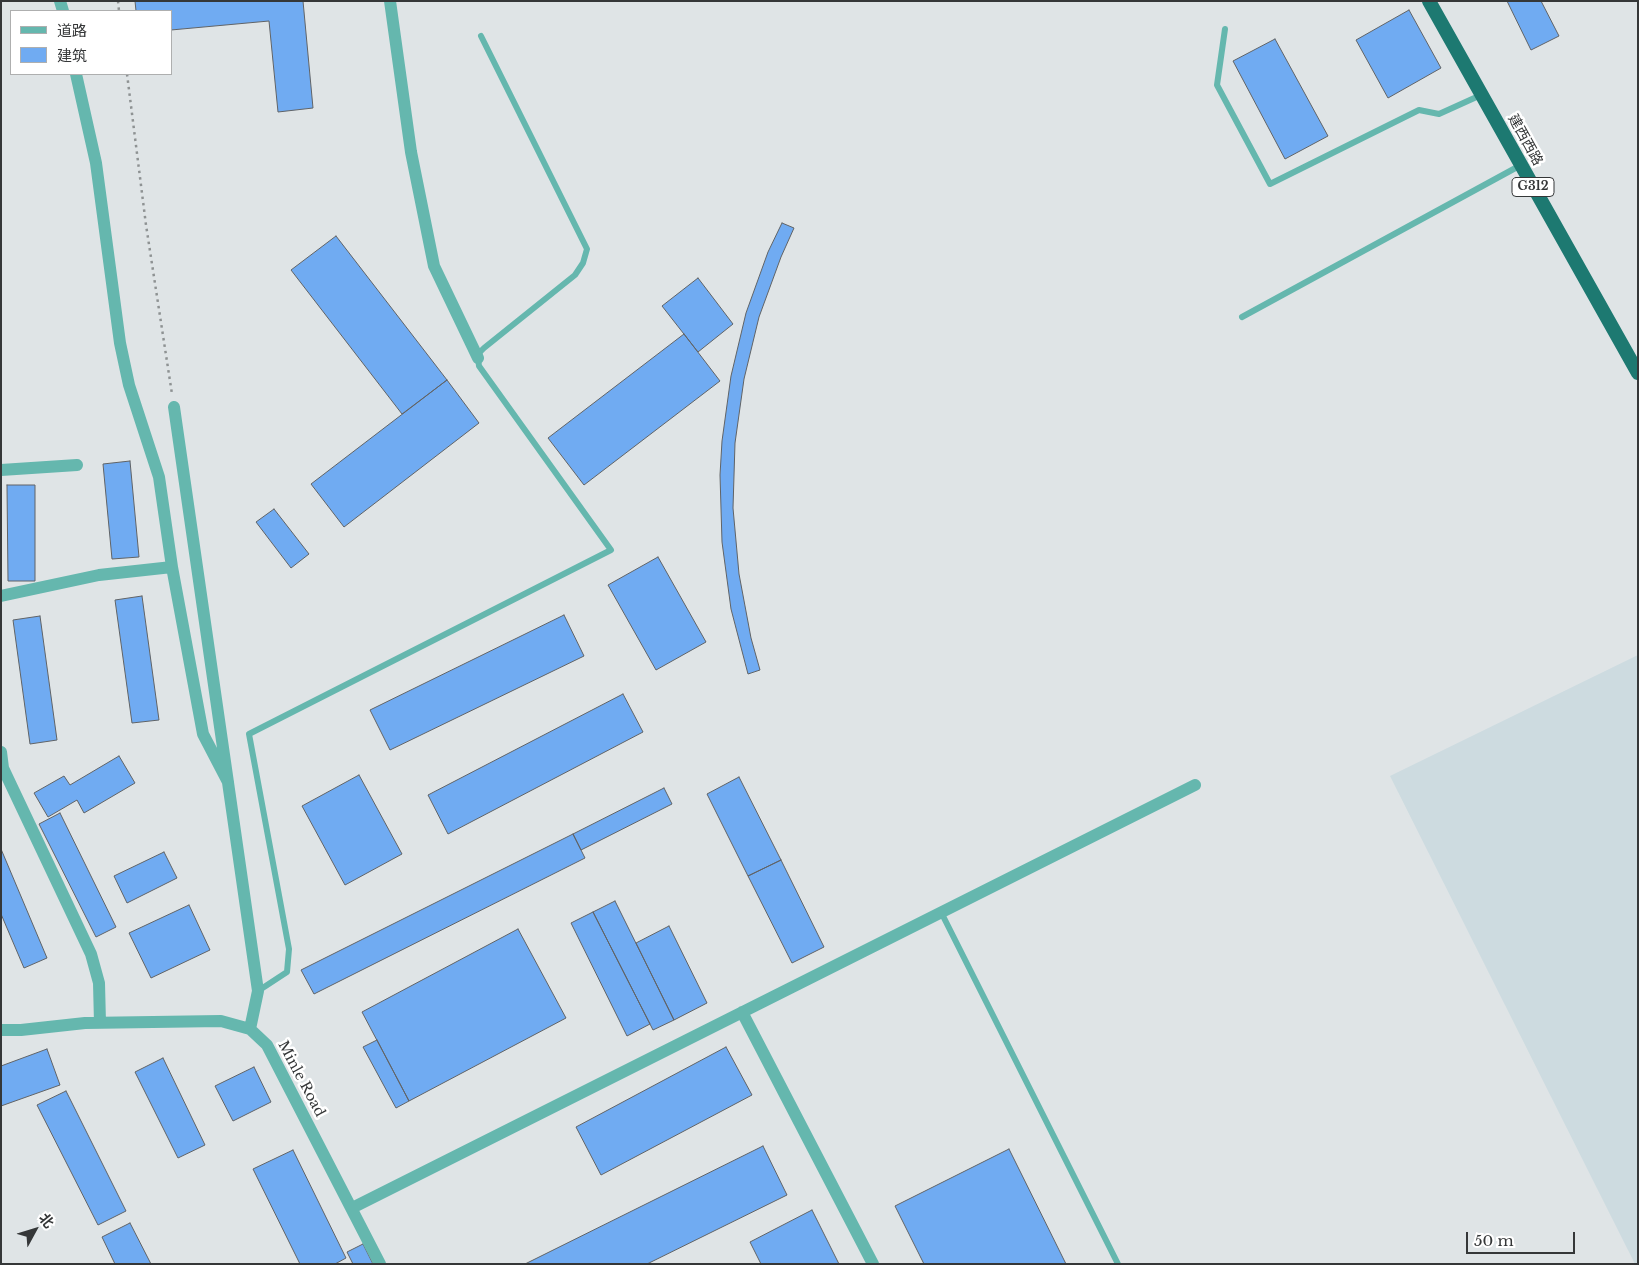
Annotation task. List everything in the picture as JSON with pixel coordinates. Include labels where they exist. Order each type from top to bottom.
[{"type":"highway","name":"建西西路","points":[[1429,1],[1638,373]]},
{"type":"street","points":[[390,1],[410,152],[434,266],[478,358]]},
{"type":"street","points":[[76,75],[96,163],[120,343],[129,386],[159,477],[172,567],[203,734],[228,782]]},
{"type":"street","points":[[1,1030],[21,1030],[85,1023],[221,1021],[250,1029],[258,991],[174,407]]},
{"type":"street","points":[[1,470],[77,464]]},
{"type":"street","points":[[1,596],[99,575],[172,567]]},
{"type":"street","points":[[1,752],[3,768],[91,954],[99,983],[100,1023]]},
{"type":"street","points":[[352,1208],[1195,785]]},
{"type":"street","points":[[742,1012],[873,1264]]},
{"type":"street","name":"Minle Road","points":[[250,1029],[266,1045],[380,1264]]},
{"type":"lane","points":[[1225,29],[1217,85],[1270,184],[1419,110],[1439,114],[1482,95]]},
{"type":"lane","points":[[258,991],[288,972],[289,949],[249,734],[611,550],[478,366],[480,352],[484,348],[575,275],[583,263],[587,249],[481,36]]},
{"type":"lane","points":[[1242,317],[1521,165]]},
{"type":"lane","points":[[941,912],[1118,1264]]},
{"type":"path","points":[[127,75],[146,224],[174,407]]},
{"type":"shaded area","points":[[1638,655],[1638,1264],[1635,1264],[1390,776]]},
{"type":"building","points":[[135,1],[303,1],[313,108],[278,112],[269,21],[172,30],[172,10],[136,10]]},
{"type":"building","points":[[1507,1],[1541,1],[1559,36],[1531,50]]},
{"type":"building","points":[[1409,10],[1441,68],[1388,98],[1356,40]]},
{"type":"building","points":[[1275,39],[1328,136],[1285,159],[1233,61]]},
{"type":"building","points":[[782,223],[794,228],[759,317],[744,379],[735,443],[733,508],[739,574],[751,638],[760,670],[748,674],[731,609],[722,542],[720,475],[722,441],[731,376],[746,313],[768,252]]},
{"type":"building","points":[[336,236],[447,380],[402,414],[291,270]]},
{"type":"building","points":[[698,278],[733,324],[698,352],[662,306]]},
{"type":"building","points":[[684,334],[720,381],[584,485],[548,438]]},
{"type":"building","points":[[447,380],[479,423],[344,527],[311,484]]},
{"type":"building","points":[[130,461],[139,557],[112,559],[103,464]]},
{"type":"building","points":[[7,485],[35,485],[35,581],[8,581]]},
{"type":"building","points":[[274,509],[309,554],[291,568],[256,522]]},
{"type":"building","points":[[658,557],[706,642],[656,670],[608,585]]},
{"type":"building","points":[[142,596],[159,720],[132,723],[115,600]]},
{"type":"building","points":[[564,615],[584,656],[390,750],[370,710]]},
{"type":"building","points":[[40,616],[57,740],[30,744],[13,620]]},
{"type":"building","points":[[623,694],[643,732],[448,834],[428,795]]},
{"type":"building","points":[[119,756],[135,783],[84,813],[77,800],[48,817],[34,793],[64,776],[70,785]]},
{"type":"building","points":[[359,775],[402,854],[345,885],[302,806]]},
{"type":"building","points":[[739,777],[781,860],[748,876],[707,794]]},
{"type":"building","points":[[664,788],[672,804],[581,850],[573,834]]},
{"type":"building","points":[[60,813],[116,927],[96,937],[39,824]]},
{"type":"building","points":[[573,834],[585,858],[314,994],[301,970]]},
{"type":"building","points":[[1,849],[47,958],[24,968],[1,914]]},
{"type":"building","points":[[164,852],[177,878],[127,903],[114,876]]},
{"type":"building","points":[[781,860],[824,947],[792,963],[748,876]]},
{"type":"building","points":[[615,901],[674,1020],[653,1030],[593,912]]},
{"type":"building","points":[[189,905],[210,950],[151,978],[129,933]]},
{"type":"building","points":[[593,912],[650,1024],[627,1036],[571,923]]},
{"type":"building","points":[[669,926],[707,1003],[674,1020],[636,943]]},
{"type":"building","points":[[518,929],[566,1018],[409,1101],[362,1012]]},
{"type":"building","points":[[377,1040],[409,1101],[396,1108],[363,1047]]},
{"type":"building","points":[[726,1047],[752,1095],[601,1175],[576,1127]]},
{"type":"building","points":[[47,1049],[60,1085],[1,1106],[1,1066]]},
{"type":"building","points":[[163,1058],[205,1145],[178,1158],[135,1072]]},
{"type":"building","points":[[254,1067],[271,1102],[233,1121],[215,1086]]},
{"type":"building","points":[[66,1091],[126,1211],[98,1225],[37,1105]]},
{"type":"building","points":[[763,1146],[787,1195],[647,1264],[525,1264]]},
{"type":"building","points":[[1009,1149],[1066,1264],[924,1264],[895,1206]]},
{"type":"building","points":[[293,1150],[346,1258],[335,1264],[300,1264],[253,1169]]},
{"type":"building","points":[[812,1210],[839,1264],[761,1264],[750,1242]]},
{"type":"building","points":[[130,1223],[151,1264],[115,1264],[102,1237]]},
{"type":"building","points":[[363,1244],[373,1264],[353,1264],[347,1252]]}]
